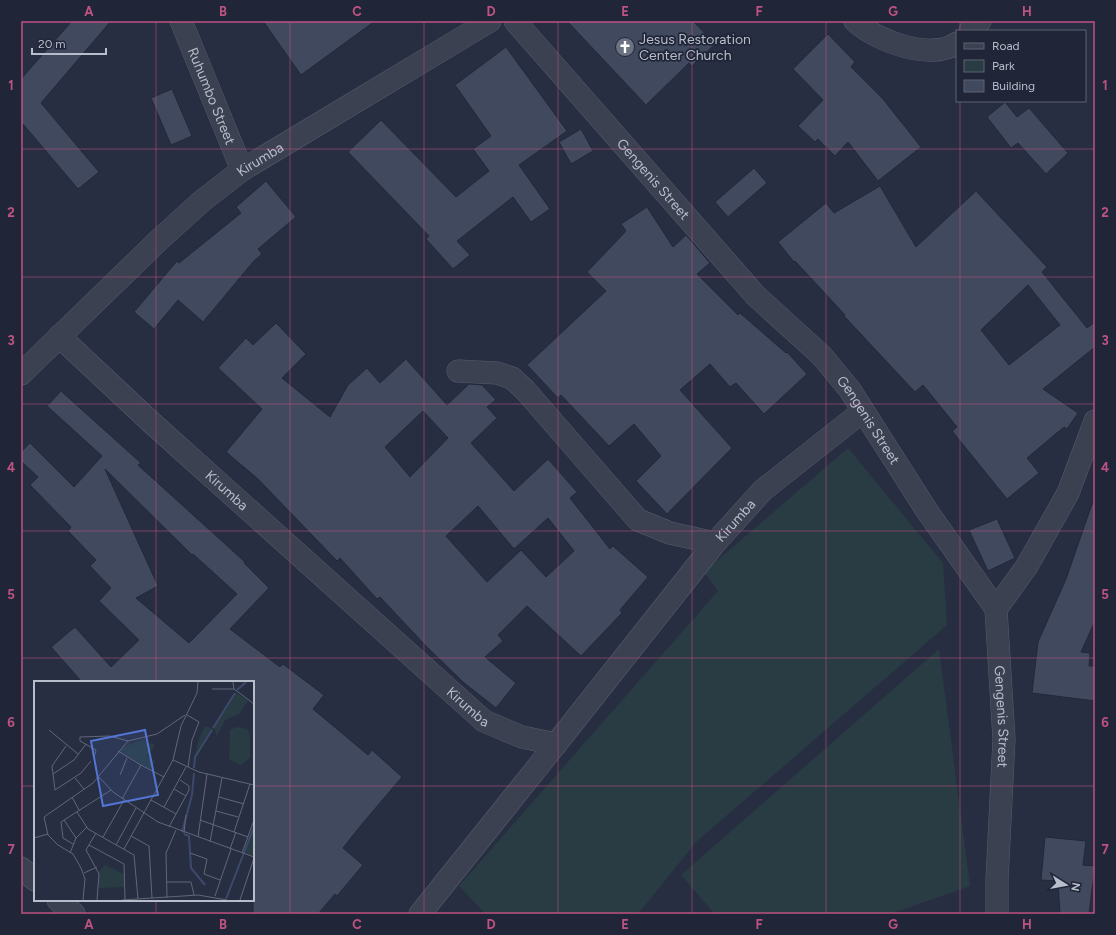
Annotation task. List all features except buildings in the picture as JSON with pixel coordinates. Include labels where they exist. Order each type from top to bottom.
[{"type":"street","name":"Ruhumbo Street","points":[[181,21],[242,170]]},
{"type":"street","name":"Kirumba","points":[[25,362],[59,336],[202,201],[242,170],[490,21]]},
{"type":"street","name":"Gengenis Street","points":[[515,21],[756,296],[822,356],[850,390],[928,511],[996,609],[1004,739],[997,880],[997,914]]},
{"type":"street","points":[[855,21],[863,28],[886,40],[929,52],[948,49],[956,44]]},
{"type":"street","points":[[971,30],[980,21]]},
{"type":"street","name":"Kirumba","points":[[59,336],[152,423],[484,721],[522,737],[556,744],[620,665],[715,542],[763,490],[863,411]]},
{"type":"street","points":[[458,371],[497,373],[512,378],[525,390],[638,520],[670,533],[715,542]]},
{"type":"street","points":[[996,609],[1027,566],[1068,493],[1095,421]]},
{"type":"street","points":[[420,914],[556,744]]},
{"type":"street","points":[[21,868],[34,879]]},
{"type":"street","points":[[59,901],[74,914]]},
{"type":"green space","points":[[848,448],[943,563],[947,625],[696,842],[638,914],[486,914],[459,886],[718,591],[704,572]]},
{"type":"green space","points":[[939,649],[970,886],[890,914],[715,914],[681,875]]},
{"type":"place","name":"Jesus Restoration Center Church","points":[[625,47]]}]
